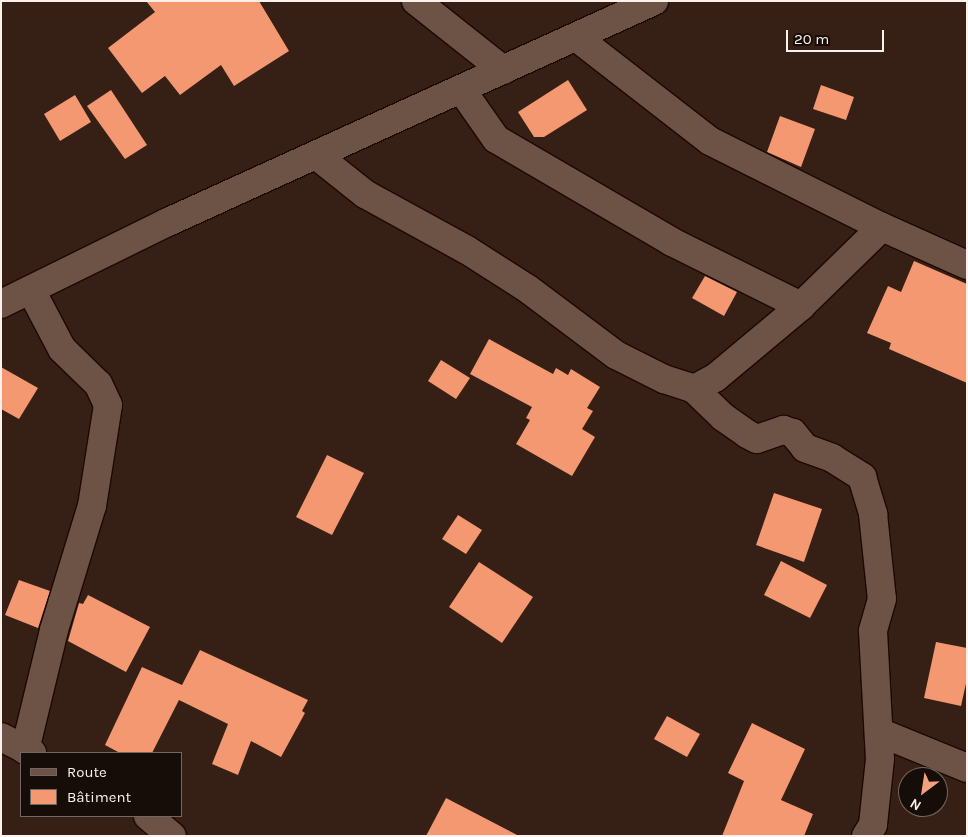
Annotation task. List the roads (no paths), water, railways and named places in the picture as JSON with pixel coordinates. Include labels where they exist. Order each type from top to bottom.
[{"type":"street","points":[[416,1],[503,70]]},
{"type":"street","points":[[1,304],[168,222],[654,1]]},
{"type":"street","points":[[576,37],[710,141],[882,227],[967,265]]},
{"type":"street","points":[[461,89],[496,139],[672,242],[801,306]]},
{"type":"street","points":[[316,155],[365,194],[467,250],[528,289],[616,355],[664,379],[694,389],[723,418],[747,434],[757,439],[783,430],[793,433],[805,448],[832,458],[862,476],[873,514],[880,562],[882,599],[873,631],[880,759],[873,825],[866,836]]},
{"type":"street","points":[[694,389],[715,378],[801,306],[882,227]]},
{"type":"street","points":[[1,737],[29,751],[54,630],[92,506],[107,425],[108,405],[98,384],[62,349],[31,290]]},
{"type":"street","points":[[879,732],[967,768]]},
{"type":"street","points":[[149,817],[172,836]]}]
